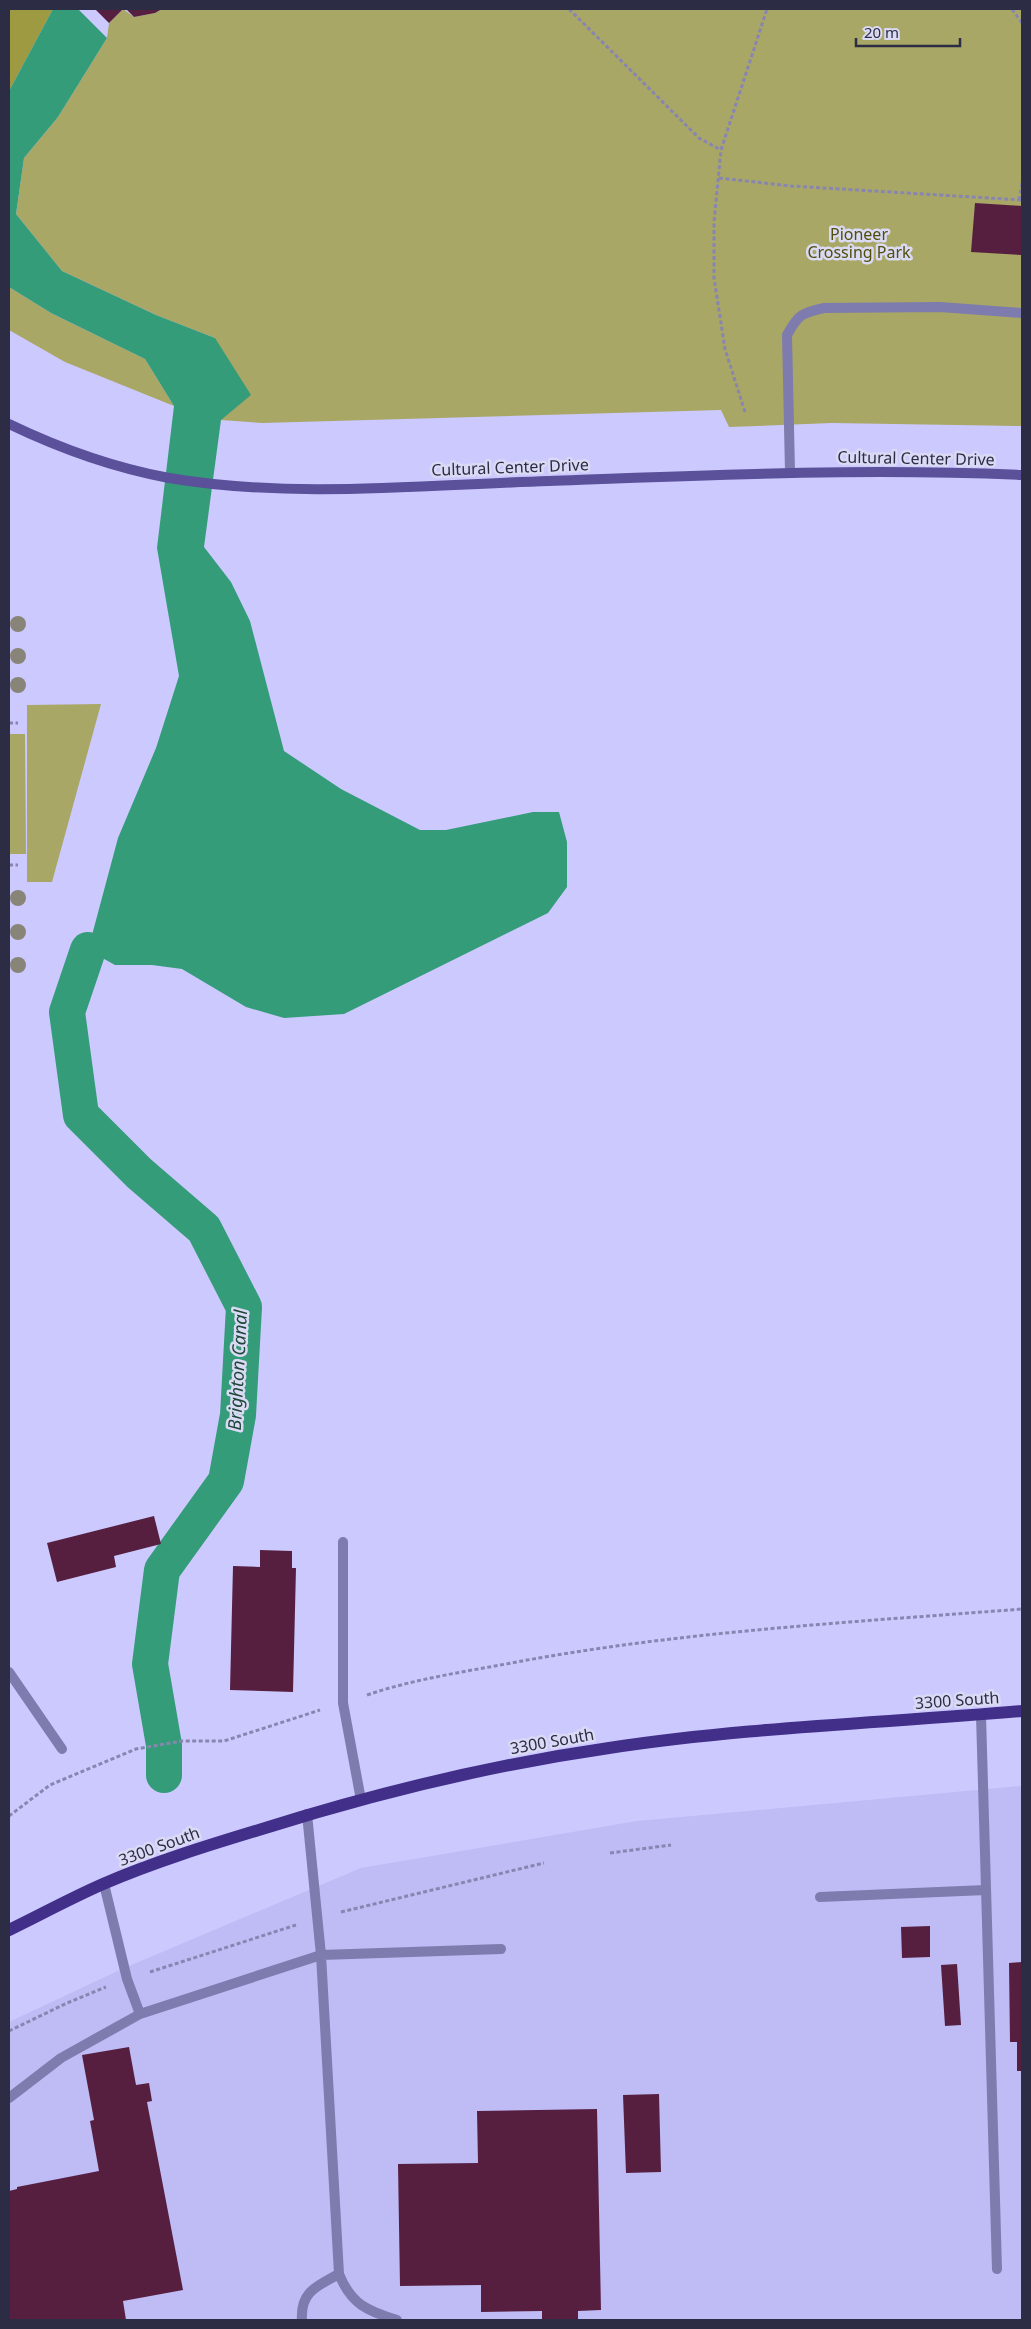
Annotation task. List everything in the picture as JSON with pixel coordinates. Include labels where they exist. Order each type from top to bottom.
[{"type":"main road","name":"3300 South","points":[[9,1930],[104,1884],[208,1845],[308,1814],[417,1784],[505,1765],[611,1747],[759,1731],[1022,1712]]},
{"type":"street","points":[[790,472],[787,335],[796,318],[806,312],[824,308],[940,307],[1022,313]]},
{"type":"street","name":"Cultural Center Drive","points":[[9,424],[64,447],[114,464],[166,477],[252,488],[334,488],[790,472],[1022,475]]},
{"type":"street","points":[[343,1542],[343,1703],[361,1800]]},
{"type":"street","points":[[9,1672],[62,1749]]},
{"type":"street","points":[[981,1715],[997,2269]]},
{"type":"street","points":[[308,1814],[321,1955],[339,2274],[346,2291],[361,2304],[372,2312],[397,2320]]},
{"type":"street","points":[[104,1884],[127,1979],[140,2014]]},
{"type":"street","points":[[820,1897],[986,1890]]},
{"type":"street","points":[[9,2098],[62,2058],[140,2014],[321,1955],[501,1949]]},
{"type":"street","points":[[302,2320],[301,2312],[305,2297],[315,2286],[339,2274]]},
{"type":"path","points":[[569,9],[699,138],[721,150]]},
{"type":"path","points":[[745,412],[725,349],[714,278],[714,222],[721,150],[767,9]]},
{"type":"path","points":[[1012,9],[1022,23]]},
{"type":"path","points":[[719,178],[791,186],[1020,200],[1022,183]]},
{"type":"path","points":[[9,723],[18,723]]},
{"type":"path","points":[[9,865],[18,865]]},
{"type":"path","points":[[9,1816],[50,1785],[136,1749],[182,1742],[224,1741],[401,1683],[582,1651],[716,1632],[1022,1609]]},
{"type":"path","points":[[610,1853],[671,1845]]},
{"type":"path","points":[[9,2031],[67,2003],[127,1979],[317,1919],[544,1863]]},
{"type":"shaded area","points":[[9,9],[53,9],[9,91]]},
{"type":"shaded area","points":[[53,9],[78,9],[107,38],[58,117],[24,158],[16,214],[62,271],[156,315],[215,338],[251,395],[221,420],[204,547],[231,582],[250,621],[284,751],[341,789],[420,830],[446,830],[533,812],[559,812],[567,842],[567,887],[548,913],[344,1014],[284,1018],[246,1007],[182,969],[152,965],[115,965],[88,950],[118,838],[156,748],[179,676],[157,548],[174,406],[145,359],[51,313],[9,287],[9,91]]},
{"type":"shaded area","points":[[1022,1786],[1022,2320],[9,2320],[9,2022],[122,1969],[361,1868],[637,1821]]},
{"type":"green space","name":"Pioneer Crossing Park","points":[[123,9],[134,17],[155,13],[162,9],[1022,9],[1022,426],[832,423],[729,427],[721,410],[262,423],[221,420],[215,338],[156,315],[62,271],[16,214],[24,158],[58,117],[107,38],[109,23]]},
{"type":"green space","points":[[9,287],[51,313],[145,359],[174,406],[65,362],[9,330]]},
{"type":"green space","points":[[101,704],[52,882],[27,882],[27,705]]},
{"type":"green space","points":[[9,734],[25,734],[26,854],[9,854]]},
{"type":"building","points":[[95,9],[123,9],[109,23]]},
{"type":"building","points":[[126,9],[162,9],[155,13],[134,17]]},
{"type":"building","points":[[975,203],[1022,206],[1022,255],[971,252]]},
{"type":"building","points":[[154,1516],[161,1544],[114,1556],[116,1567],[57,1582],[47,1543]]},
{"type":"building","points":[[260,1550],[292,1551],[292,1568],[296,1568],[293,1692],[230,1690],[233,1566],[260,1567]]},
{"type":"building","points":[[930,1926],[930,1957],[902,1958],[901,1927]]},
{"type":"building","points":[[1022,1962],[1022,2071],[1017,2071],[1017,2042],[1010,2042],[1009,1963]]},
{"type":"building","points":[[957,1964],[961,2025],[945,2026],[941,1965]]},
{"type":"building","points":[[129,2047],[136,2085],[149,2083],[152,2101],[147,2102],[183,2290],[123,2301],[126,2320],[9,2320],[9,2191],[17,2189],[17,2187],[99,2171],[90,2121],[94,2120],[82,2055]]},
{"type":"building","points":[[659,2094],[661,2172],[626,2173],[623,2095]]},
{"type":"building","points":[[597,2109],[601,2310],[578,2311],[578,2320],[542,2320],[542,2311],[481,2312],[481,2285],[400,2286],[398,2164],[478,2163],[477,2111]]},
{"type":"waterway","name":"Brighton Canal","points":[[88,950],[67,1012],[81,1115],[139,1173],[204,1229],[244,1307],[238,1415],[226,1481],[162,1570],[150,1664],[164,1745],[164,1775]]}]
